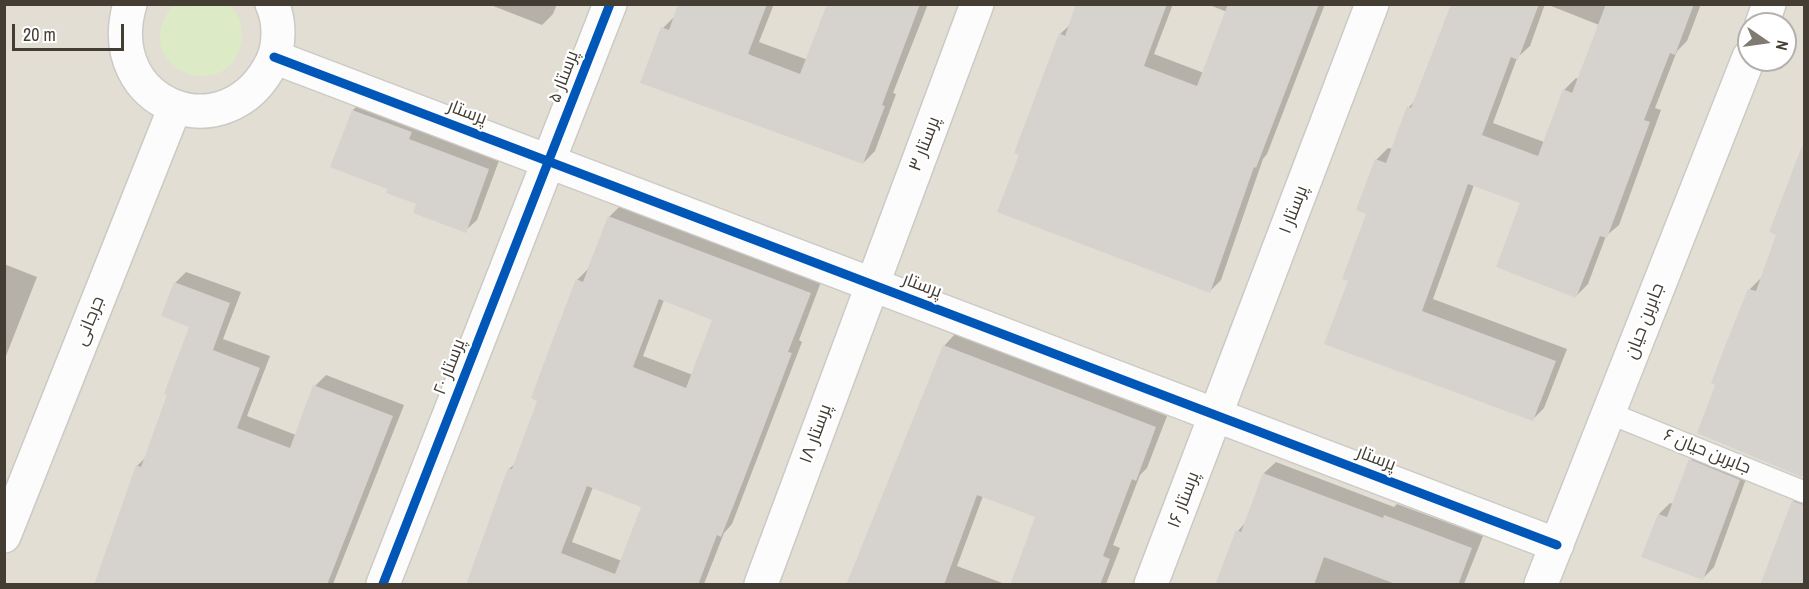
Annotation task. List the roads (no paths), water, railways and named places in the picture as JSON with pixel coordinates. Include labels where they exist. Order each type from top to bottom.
[{"type":"street","points":[[130,4],[125,23],[124,44],[130,64],[141,83],[156,97],[175,107],[200,112],[224,108],[246,97],[264,80],[274,57],[278,35],[272,4]]},
{"type":"street","name":"پرستار ۵","points":[[548,161],[610,4]]},
{"type":"street","name":"پرستار ۳","points":[[872,284],[977,4]]},
{"type":"street","name":"پرستار ۱","points":[[1216,416],[1372,4]]},
{"type":"street","name":"پرستار","points":[[274,57],[1557,545]]},
{"type":"street","name":"جابربن حیان","points":[[1545,583],[1557,545],[1743,72]]},
{"type":"street","name":"جرجانی","points":[[4,536],[175,107]]},
{"type":"street","name":"پرستار ۲۰","points":[[383,585],[548,161]]},
{"type":"street","name":"پرستار ۱۸","points":[[761,585],[872,284]]},
{"type":"street","name":"پرستار ۱۶","points":[[1151,585],[1216,416]]},
{"type":"lane","name":"جابربن حیان ۶","points":[[1609,413],[1804,492]]}]
